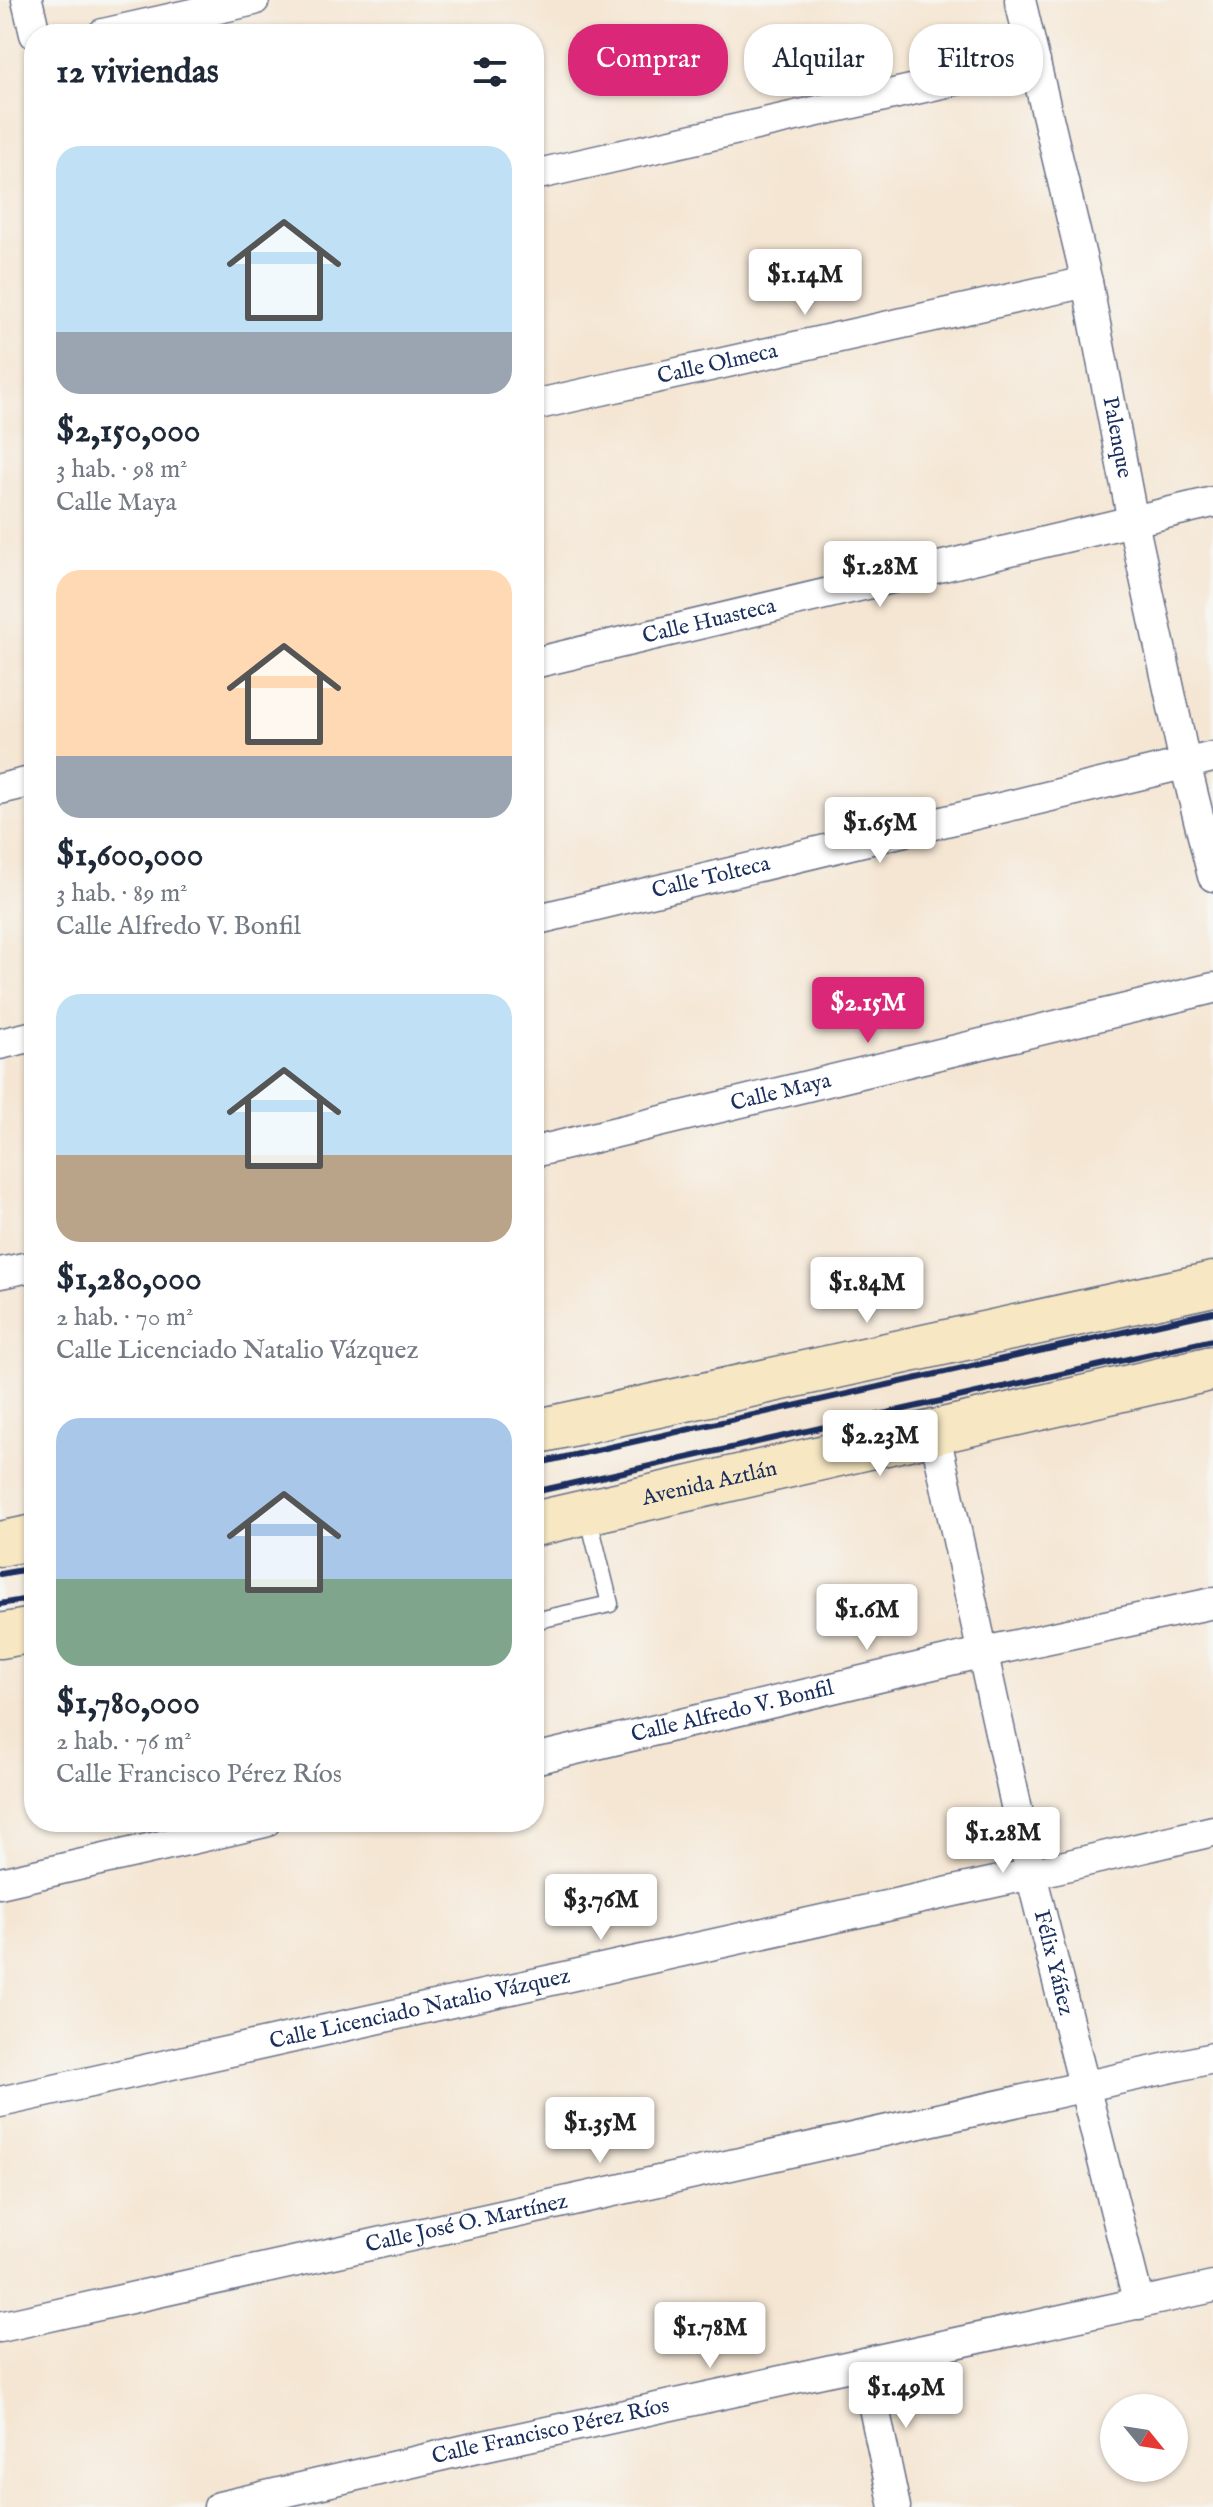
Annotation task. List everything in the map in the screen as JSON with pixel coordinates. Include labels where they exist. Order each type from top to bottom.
[{"type":"main road","points":[[544,1430],[1213,1284]]},
{"type":"main road","name":"Avenida Aztlán","points":[[544,1522],[1213,1368]]},
{"type":"main road","points":[[0,1544],[24,1539]]},
{"type":"main road","points":[[0,1636],[24,1632]]},
{"type":"street","points":[[27,0],[33,24]]},
{"type":"street","points":[[147,24],[254,0]]},
{"type":"street","name":"Palenque","points":[[1020,0],[1026,24]]},
{"type":"street","points":[[544,173],[909,90]]},
{"type":"street","name":"Palenque","points":[[1043,96],[1087,282],[1133,522],[1199,760],[1213,876]]},
{"type":"street","name":"Calle Olmeca","points":[[544,403],[1087,282]]},
{"type":"street","name":"Calle Huasteca","points":[[544,661],[1213,502]]},
{"type":"street","name":"Calle Tolteca","points":[[544,918],[1199,760]]},
{"type":"street","points":[[0,789],[24,783]]},
{"type":"street","name":"Calle Maya","points":[[544,1150],[1213,988]]},
{"type":"street","points":[[0,1044],[24,1038]]},
{"type":"street","points":[[0,1273],[24,1268]]},
{"type":"street","name":"Félix Yáñez","points":[[934,1430],[1031,1874],[1139,2304]]},
{"type":"street","name":"Calle Alfredo V. Bonfil","points":[[544,1757],[984,1652],[1213,1603]]},
{"type":"street","name":"Calle Licenciado Natalio Vázquez","points":[[0,2102],[1213,1831]]},
{"type":"street","points":[[0,1883],[222,1832]]},
{"type":"street","name":"Calle José O. Martínez","points":[[0,2327],[1213,2058]]},
{"type":"street","name":"Calle Francisco Pérez Ríos","points":[[219,2507],[478,2447],[1213,2287]]},
{"type":"street","points":[[865,2365],[895,2507]]},
{"type":"lane","points":[[544,1619],[610,1604],[587,1513]]},
{"type":"railway","points":[[544,1462],[1213,1312]]},
{"type":"railway","points":[[544,1490],[1213,1340]]},
{"type":"railway","points":[[0,1574],[24,1570]]},
{"type":"railway","points":[[0,1604],[24,1600]]}]
